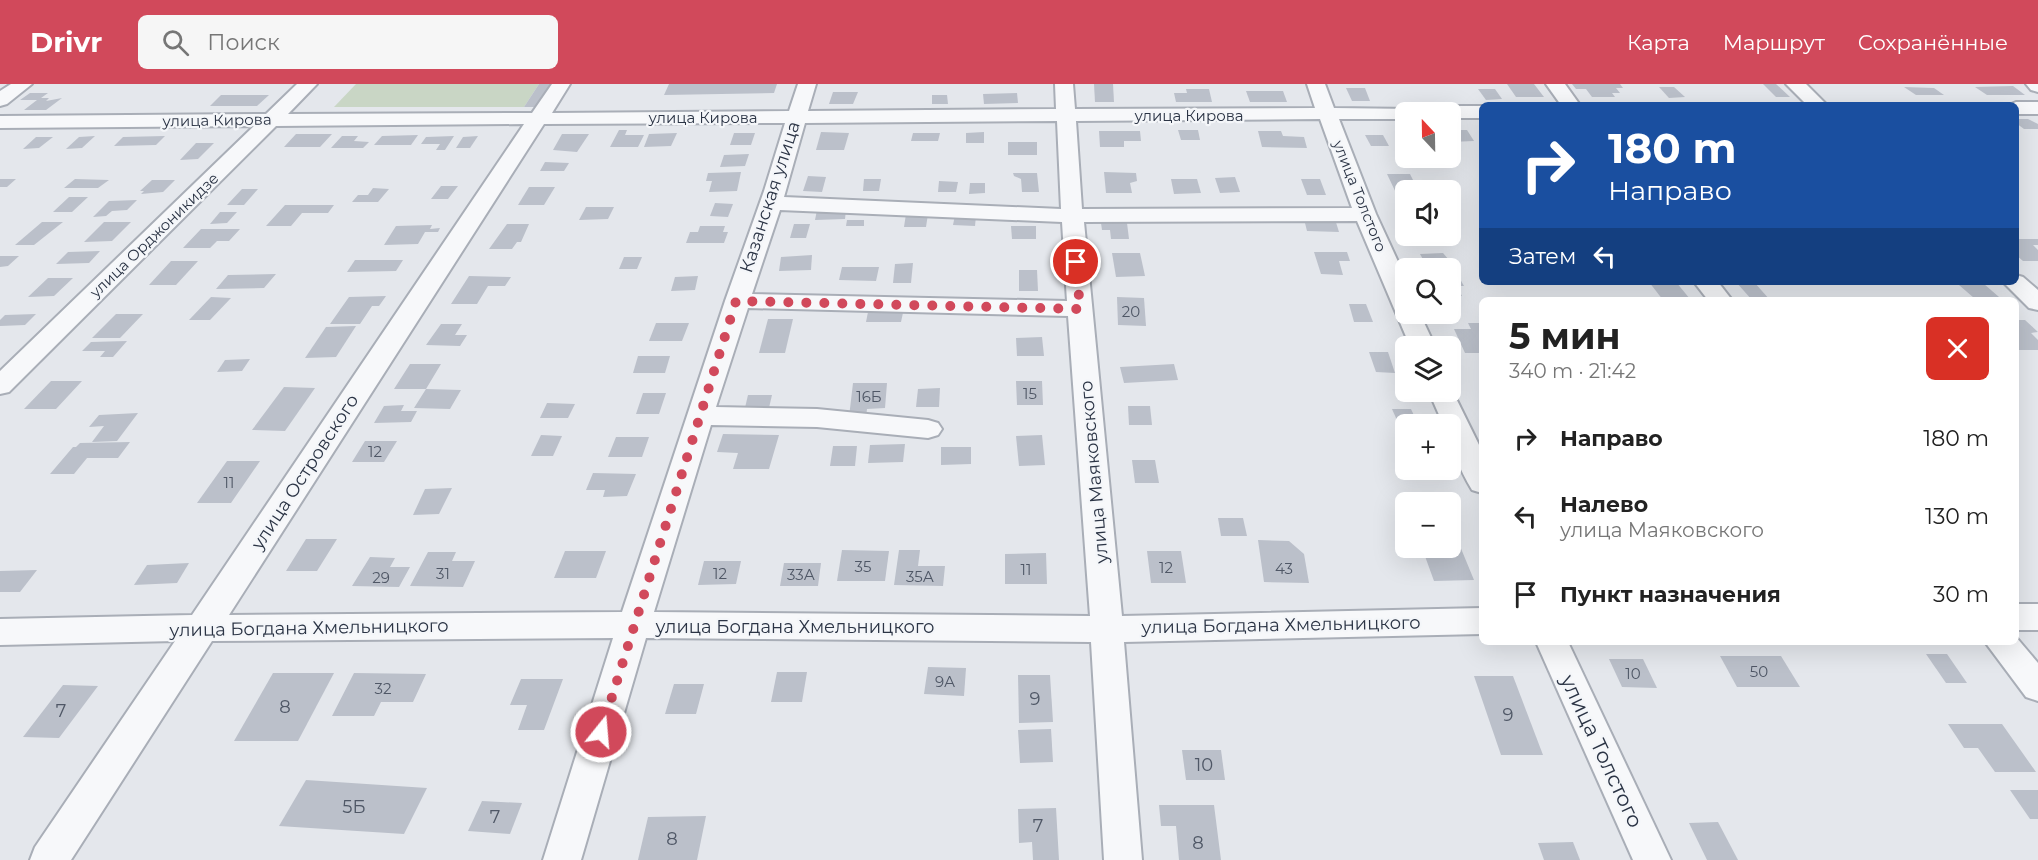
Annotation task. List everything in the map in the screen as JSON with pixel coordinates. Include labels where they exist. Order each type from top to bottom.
[{"type":"street","points":[[0,100],[23,84]]},
{"type":"street","name":"улица Орджоникидзе","points":[[0,386],[308,84]]},
{"type":"street","name":"улица Островского","points":[[49,860],[561,84]]},
{"type":"street","name":"Казанская улица","points":[[562,860],[633,625],[736,301],[771,203],[807,84]]},
{"type":"street","name":"улица Маяковского","points":[[1064,84],[1072,216],[1107,629],[1123,860]]},
{"type":"street","name":"улица Толстого","points":[[1316,84],[1365,214],[1395,282]]},
{"type":"street","points":[[1555,84],[1569,102]]},
{"type":"street","points":[[1795,84],[1815,102]]},
{"type":"street","points":[[2019,108],[2038,108]]},
{"type":"street","points":[[1461,112],[1479,112]]},
{"type":"street","name":"улица Кирова","points":[[0,122],[1395,113]]},
{"type":"street","points":[[771,203],[1072,216],[1365,214]]},
{"type":"street","points":[[1708,285],[1718,297]]},
{"type":"street","points":[[2018,285],[2038,303]]},
{"type":"street","points":[[736,301],[1080,309]]},
{"type":"street","points":[[1446,402],[1479,476]]},
{"type":"street","points":[[701,416],[818,418],[928,429]]},
{"type":"street","points":[[2019,617],[2038,617]]},
{"type":"street","name":"улица Богдана Хмельницкого","points":[[0,633],[201,628],[633,625],[1107,629],[1479,621]]},
{"type":"street","name":"улица Толстого","points":[[1553,645],[1652,860]]},
{"type":"street","points":[[2003,645],[2038,687]]},
{"type":"green space","points":[[356,84],[539,84],[524,107],[334,107]]},
{"type":"building","points":[[539,84],[553,84],[537,107],[524,107]]},
{"type":"building","points":[[669,84],[777,84],[774,93],[664,95]]},
{"type":"building","points":[[1094,84],[1113,84],[1114,102],[1095,102]]},
{"type":"building","points":[[1507,84],[1534,84],[1544,97],[1516,97]]},
{"type":"building","points":[[1572,84],[1620,84],[1623,88],[1616,88],[1620,93],[1612,93],[1615,97],[1592,97],[1586,89],[1576,89]]},
{"type":"building","points":[[1763,84],[1776,84],[1790,97],[1776,97]]},
{"type":"building","points":[[2013,86],[2025,95],[1987,95],[1975,87]]},
{"type":"building","points":[[1659,87],[1674,87],[1685,97],[1669,98]]},
{"type":"building","points":[[1904,87],[1934,88],[1944,95],[1916,95]]},
{"type":"building","points":[[1346,88],[1365,88],[1370,101],[1352,101]]},
{"type":"building","points":[[1186,89],[1209,89],[1212,102],[1176,102],[1174,93],[1187,93]]},
{"type":"building","points":[[1478,89],[1495,89],[1502,99],[1486,100]]},
{"type":"building","points":[[1246,91],[1283,91],[1287,102],[1250,102]]},
{"type":"building","points":[[833,92],[858,92],[853,104],[829,104]]},
{"type":"building","points":[[30,93],[48,93],[41,98],[49,98],[46,101],[62,98],[46,110],[24,110],[37,100],[20,100]]},
{"type":"building","points":[[1017,93],[1018,103],[984,104],[983,94]]},
{"type":"building","points":[[221,95],[269,95],[257,106],[210,106]]},
{"type":"building","points":[[932,95],[947,95],[948,104],[932,104]]},
{"type":"building","points":[[2019,119],[2028,119],[2038,124],[2038,129],[2024,129],[2019,125]]},
{"type":"building","points":[[619,130],[627,130],[625,135],[644,135],[638,147],[610,147]]},
{"type":"building","points":[[1178,130],[1198,130],[1200,140],[1181,140]]},
{"type":"building","points":[[1461,130],[1467,130],[1474,141],[1461,142]]},
{"type":"building","points":[[1099,131],[1140,131],[1141,141],[1124,141],[1124,147],[1100,147]]},
{"type":"building","points":[[1258,131],[1281,131],[1283,136],[1304,137],[1307,148],[1262,147]]},
{"type":"building","points":[[821,132],[849,133],[844,150],[816,150]]},
{"type":"building","points":[[984,132],[984,143],[966,143],[966,133]]},
{"type":"building","points":[[677,133],[671,146],[644,147],[649,134]]},
{"type":"building","points":[[734,133],[755,133],[751,145],[730,145]]},
{"type":"building","points":[[913,133],[940,133],[938,141],[911,141]]},
{"type":"building","points":[[296,134],[332,134],[320,147],[284,147]]},
{"type":"building","points":[[562,134],[589,134],[577,152],[553,150]]},
{"type":"building","points":[[418,135],[411,145],[374,145],[382,136]]},
{"type":"building","points":[[1365,135],[1383,135],[1389,146],[1371,146]]},
{"type":"building","points":[[95,136],[82,148],[66,149],[79,137]]},
{"type":"building","points":[[165,136],[156,145],[114,146],[123,137]]},
{"type":"building","points":[[342,136],[358,136],[354,141],[369,142],[363,148],[331,148]]},
{"type":"building","points":[[454,136],[445,150],[436,150],[440,144],[421,144],[426,137]]},
{"type":"building","points":[[478,136],[470,148],[456,148],[463,137]]},
{"type":"building","points":[[36,137],[53,137],[39,148],[23,149]]},
{"type":"building","points":[[1008,142],[1037,142],[1037,155],[1008,155]]},
{"type":"building","points":[[196,143],[214,143],[198,159],[180,160]]},
{"type":"building","points":[[749,154],[745,166],[720,167],[724,155]]},
{"type":"building","points":[[545,162],[569,163],[564,171],[540,171]]},
{"type":"building","points":[[741,172],[737,191],[709,192],[712,181],[706,181],[708,173]]},
{"type":"building","points":[[1104,172],[1136,173],[1137,181],[1130,183],[1132,193],[1106,193]]},
{"type":"building","points":[[1013,173],[1037,173],[1039,192],[1022,192],[1021,179]]},
{"type":"building","points":[[1387,174],[1410,174],[1413,180],[1395,180],[1395,191]]},
{"type":"building","points":[[808,176],[826,177],[822,192],[803,191]]},
{"type":"building","points":[[1235,177],[1240,192],[1220,193],[1215,178]]},
{"type":"building","points":[[0,179],[16,179],[7,187],[0,187]]},
{"type":"building","points":[[75,179],[109,180],[98,188],[64,188]]},
{"type":"building","points":[[864,179],[881,179],[879,191],[863,191]]},
{"type":"building","points":[[1171,179],[1197,179],[1201,193],[1174,194]]},
{"type":"building","points":[[1301,179],[1320,179],[1326,195],[1307,195]]},
{"type":"building","points":[[152,180],[175,180],[163,192],[141,194],[144,191],[140,191]]},
{"type":"building","points":[[939,181],[958,182],[956,192],[938,192]]},
{"type":"building","points":[[970,183],[985,183],[985,193],[969,194]]},
{"type":"building","points":[[441,186],[458,186],[448,199],[431,199]]},
{"type":"building","points":[[529,187],[555,187],[544,205],[518,205]]},
{"type":"building","points":[[373,188],[389,189],[378,202],[352,202],[358,195],[368,195]]},
{"type":"building","points":[[242,189],[258,189],[244,205],[227,205]]},
{"type":"building","points":[[69,197],[88,197],[72,212],[53,212]]},
{"type":"building","points":[[137,200],[127,210],[112,211],[106,216],[93,217],[109,201]]},
{"type":"building","points":[[715,203],[733,204],[728,217],[710,216]]},
{"type":"building","points":[[285,205],[334,205],[328,213],[302,213],[291,226],[266,226]]},
{"type":"building","points":[[586,207],[614,207],[608,219],[579,220]]},
{"type":"building","points":[[817,210],[846,210],[845,219],[815,220]]},
{"type":"building","points":[[220,212],[237,212],[227,223],[210,224]]},
{"type":"building","points":[[906,214],[928,214],[926,227],[904,227]]},
{"type":"building","points":[[955,215],[976,216],[975,226],[953,225]]},
{"type":"building","points":[[1303,215],[1334,216],[1339,232],[1307,231]]},
{"type":"building","points":[[847,220],[864,220],[864,226],[846,226]]},
{"type":"building","points":[[42,222],[63,222],[34,245],[15,245]]},
{"type":"building","points":[[104,222],[131,222],[112,241],[84,242]]},
{"type":"building","points":[[1101,223],[1127,223],[1129,239],[1111,239],[1110,230],[1102,230]]},
{"type":"building","points":[[507,224],[529,224],[521,242],[517,242],[512,249],[489,249]]},
{"type":"building","points":[[794,224],[810,224],[806,238],[790,238]]},
{"type":"building","points":[[432,225],[430,229],[440,228],[438,232],[425,232],[418,244],[384,245],[396,226]]},
{"type":"building","points":[[700,226],[725,226],[723,232],[728,232],[724,243],[686,243],[690,232],[698,232]]},
{"type":"building","points":[[1011,226],[1036,226],[1036,239],[1012,239]]},
{"type":"building","points":[[201,229],[240,229],[229,241],[217,241],[210,248],[183,248]]},
{"type":"building","points":[[2019,239],[2038,239],[2038,245],[2033,245],[2038,250],[2038,261],[2023,261],[2019,258]]},
{"type":"building","points":[[100,251],[89,263],[56,264],[68,252]]},
{"type":"building","points":[[1314,252],[1347,252],[1350,261],[1339,261],[1343,275],[1321,274]]},
{"type":"building","points":[[1112,253],[1140,253],[1145,276],[1116,277]]},
{"type":"building","points":[[1443,253],[1447,258],[1422,258],[1420,254]]},
{"type":"building","points":[[812,255],[811,270],[779,271],[781,257]]},
{"type":"building","points":[[0,256],[19,256],[8,266],[0,267]]},
{"type":"building","points":[[624,257],[642,257],[637,269],[619,269]]},
{"type":"building","points":[[355,260],[403,260],[396,271],[347,272]]},
{"type":"building","points":[[171,261],[198,261],[176,285],[149,285]]},
{"type":"building","points":[[913,263],[911,283],[893,283],[895,264]]},
{"type":"building","points":[[842,267],[879,267],[876,281],[839,280]]},
{"type":"building","points":[[1019,270],[1037,270],[1038,291],[1019,291]]},
{"type":"building","points":[[276,274],[264,288],[216,289],[228,275]]},
{"type":"building","points":[[469,276],[511,277],[505,286],[488,286],[477,304],[451,304]]},
{"type":"building","points":[[698,276],[695,290],[671,291],[675,277]]},
{"type":"building","points":[[48,278],[73,278],[54,296],[28,297]]},
{"type":"building","points":[[1651,285],[1678,285],[1688,297],[1661,297]]},
{"type":"building","points":[[1739,285],[1757,285],[1767,297],[1749,297]]},
{"type":"building","points":[[1959,285],[1985,285],[1999,297],[1973,297]]},
{"type":"building","points":[[386,296],[379,306],[372,306],[360,324],[330,324],[349,297]]},
{"type":"building","points":[[211,297],[231,298],[210,320],[189,320]]},
{"type":"building","points":[[1117,297],[1144,298],[1146,326],[1118,325]]},
{"type":"building","points":[[1349,304],[1366,304],[1373,322],[1354,322]]},
{"type":"building","points":[[869,307],[904,308],[901,322],[866,322]]},
{"type":"building","points":[[36,314],[25,325],[0,326],[0,320],[5,315]]},
{"type":"building","points":[[116,314],[143,314],[120,338],[92,338]]},
{"type":"building","points":[[768,319],[793,319],[785,353],[759,353]]},
{"type":"building","points":[[2019,320],[2025,320],[2038,332],[2031,333],[2038,340],[2038,350],[2019,350]]},
{"type":"building","points":[[656,323],[689,323],[682,341],[649,341]]},
{"type":"building","points":[[1468,323],[1479,323],[1479,353],[1465,353],[1461,344],[1461,336],[1457,336],[1454,329],[1471,329]]},
{"type":"building","points":[[441,324],[462,324],[455,335],[467,335],[460,346],[426,345]]},
{"type":"building","points":[[356,326],[336,357],[305,358],[326,327]]},
{"type":"building","points":[[1042,337],[1044,356],[1017,356],[1016,338]]},
{"type":"building","points":[[127,341],[113,357],[100,357],[105,351],[82,351],[91,342]]},
{"type":"building","points":[[1369,352],[1388,352],[1395,373],[1376,372]]},
{"type":"building","points":[[638,356],[670,356],[665,373],[633,373]]},
{"type":"building","points":[[250,359],[242,371],[217,372],[225,360]]},
{"type":"building","points":[[410,364],[441,364],[426,389],[394,389]]},
{"type":"building","points":[[1174,364],[1178,380],[1124,383],[1120,367]]},
{"type":"building","points":[[51,381],[82,381],[56,409],[24,409]]},
{"type":"building","points":[[1016,381],[1042,381],[1043,405],[1017,405]]},
{"type":"building","points":[[853,383],[887,383],[885,408],[867,409],[866,417],[849,417]]},
{"type":"building","points":[[284,387],[315,388],[285,431],[252,430]]},
{"type":"building","points":[[940,388],[939,407],[916,407],[918,389]]},
{"type":"building","points":[[426,389],[461,390],[450,409],[414,408]]},
{"type":"building","points":[[643,393],[666,393],[659,414],[636,414]]},
{"type":"building","points":[[748,395],[772,395],[768,412],[744,412]]},
{"type":"building","points":[[547,403],[575,404],[568,418],[540,418]]},
{"type":"building","points":[[404,405],[401,411],[417,411],[411,422],[374,423],[384,406]]},
{"type":"building","points":[[1128,406],[1150,406],[1152,425],[1129,425]]},
{"type":"building","points":[[1392,409],[1411,409],[1413,414],[1395,414]]},
{"type":"building","points":[[138,413],[117,441],[92,442],[104,426],[89,427],[99,415]]},
{"type":"building","points":[[723,434],[779,435],[769,469],[733,469],[738,453],[717,452]]},
{"type":"building","points":[[541,435],[562,436],[553,456],[531,456]]},
{"type":"building","points":[[1042,435],[1045,465],[1019,466],[1016,436]]},
{"type":"building","points":[[616,437],[649,437],[642,457],[608,457]]},
{"type":"building","points":[[365,441],[397,441],[384,462],[352,462]]},
{"type":"building","points":[[130,442],[118,458],[87,458],[74,474],[50,474],[73,447],[80,443]]},
{"type":"building","points":[[905,444],[903,462],[868,463],[870,445]]},
{"type":"building","points":[[833,446],[857,446],[855,466],[830,466]]},
{"type":"building","points":[[941,447],[971,447],[971,464],[941,465]]},
{"type":"building","points":[[1132,460],[1155,460],[1159,483],[1135,483]]},
{"type":"building","points":[[227,461],[260,461],[231,503],[197,503]]},
{"type":"building","points":[[593,473],[636,474],[627,496],[603,497],[605,490],[586,490]]},
{"type":"building","points":[[452,488],[439,514],[413,515],[425,489]]},
{"type":"building","points":[[1218,518],[1243,518],[1247,536],[1221,536]]},
{"type":"building","points":[[306,539],[337,539],[317,571],[286,571]]},
{"type":"building","points":[[1258,540],[1289,541],[1304,554],[1309,583],[1264,582]]},
{"type":"building","points":[[1461,549],[1474,580],[1434,581],[1426,558],[1461,558]]},
{"type":"building","points":[[842,550],[889,551],[885,581],[837,581]]},
{"type":"building","points":[[899,550],[920,550],[918,566],[945,566],[943,586],[894,585]]},
{"type":"building","points":[[565,551],[606,551],[596,578],[554,578]]},
{"type":"building","points":[[1147,551],[1181,551],[1186,583],[1151,583]]},
{"type":"building","points":[[428,552],[456,552],[452,561],[475,561],[463,587],[410,586]]},
{"type":"building","points":[[1046,553],[1047,584],[1005,584],[1005,554]]},
{"type":"building","points":[[370,557],[395,558],[390,567],[410,567],[399,587],[352,586]]},
{"type":"building","points":[[704,561],[741,561],[736,584],[698,585]]},
{"type":"building","points":[[189,563],[177,583],[134,585],[147,565]]},
{"type":"building","points":[[784,563],[821,563],[818,586],[780,586]]},
{"type":"building","points":[[37,570],[20,592],[0,592],[0,571]]},
{"type":"building","points":[[1926,654],[1947,654],[1967,683],[1946,683]]},
{"type":"building","points":[[1720,656],[1781,656],[1800,687],[1737,687]]},
{"type":"building","points":[[1609,659],[1643,659],[1657,688],[1622,687]]},
{"type":"building","points":[[928,667],[966,668],[964,696],[924,694]]},
{"type":"building","points":[[777,672],[807,672],[802,702],[771,702]]},
{"type":"building","points":[[273,673],[334,673],[298,741],[234,741]]},
{"type":"building","points":[[354,673],[426,674],[413,702],[381,702],[374,716],[332,716]]},
{"type":"building","points":[[1018,675],[1050,675],[1053,722],[1019,723]]},
{"type":"building","points":[[1474,676],[1513,676],[1543,755],[1501,755]]},
{"type":"building","points":[[521,679],[563,679],[544,730],[518,730],[527,705],[510,705]]},
{"type":"building","points":[[674,684],[704,684],[696,714],[665,714]]},
{"type":"building","points":[[63,685],[98,686],[59,738],[23,737]]},
{"type":"building","points":[[1948,724],[2002,724],[2036,772],[1995,772],[1978,748],[1964,748]]},
{"type":"building","points":[[1051,729],[1053,762],[1020,763],[1018,730]]},
{"type":"building","points":[[1182,750],[1221,750],[1225,780],[1186,780]]},
{"type":"building","points":[[306,780],[427,788],[404,834],[279,826]]},
{"type":"building","points":[[2010,790],[2038,790],[2038,819],[2030,819]]},
{"type":"building","points":[[482,801],[522,803],[510,834],[468,831]]},
{"type":"building","points":[[1159,805],[1214,805],[1221,860],[1179,860],[1176,826],[1161,826]]},
{"type":"building","points":[[1056,808],[1059,860],[1033,860],[1032,842],[1019,843],[1018,809]]},
{"type":"building","points":[[706,816],[697,860],[638,860],[648,817]]},
{"type":"building","points":[[1718,822],[1738,860],[1707,860],[1689,823]]},
{"type":"building","points":[[1573,842],[1580,860],[1544,860],[1538,843]]},
{"type":"route","points":[[601,732],[736,301],[1080,309],[1076,262]]}]
